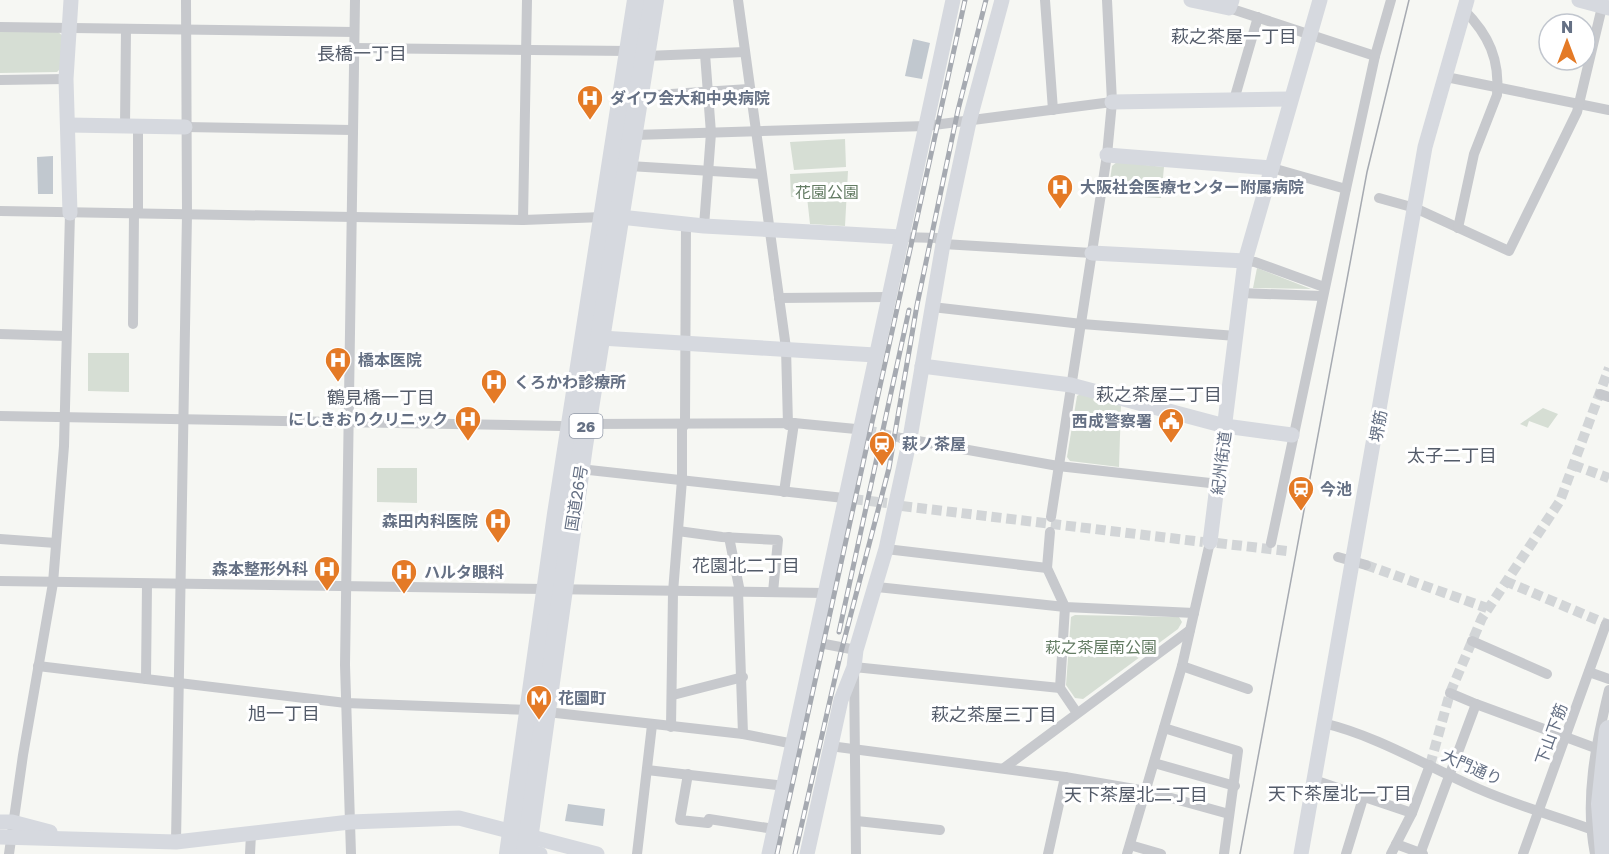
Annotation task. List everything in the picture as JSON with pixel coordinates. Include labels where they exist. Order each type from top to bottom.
[{"type":"highway","name":"国道26号","points":[[554,588],[580,469],[601,338],[612,217],[629,166],[640,96],[637,0]]},
{"type":"highway","name":"国道26号","points":[[524,847],[554,588],[638,54],[654,0]]},
{"type":"highway","points":[[1605,854],[1601,804],[1609,730]]},
{"type":"street","points":[[9,854],[5,829],[38,666],[52,583],[56,543],[64,418],[70,213],[66,79],[71,0]]},
{"type":"street","points":[[176,842],[187,214],[186,0]]},
{"type":"street","points":[[351,854],[346,703],[346,587],[355,0]]},
{"type":"street","points":[[524,220],[527,0]]},
{"type":"street","points":[[738,0],[786,348],[791,424],[784,492]]},
{"type":"street","points":[[769,854],[825,593],[849,499],[864,429],[875,355],[953,0]]},
{"type":"street","points":[[856,854],[858,821],[854,667],[856,650],[877,587],[886,549],[943,244],[969,122],[1002,0]]},
{"type":"street","points":[[1045,0],[1053,110]]},
{"type":"street","points":[[1051,517],[1107,155],[1112,102],[1107,0]]},
{"type":"street","points":[[1191,0],[1230,4],[1258,17],[1375,56]]},
{"type":"street","name":"紀州街道","points":[[1128,849],[1182,666],[1210,542],[1245,261],[1320,0]]},
{"type":"street","points":[[1271,543],[1292,435],[1375,56],[1392,0]]},
{"type":"street","points":[[1379,198],[1415,208],[1509,251],[1577,112],[1577,103],[1606,8],[1580,0]]},
{"type":"street","points":[[1458,228],[1474,154],[1498,87],[1497,59],[1465,5]]},
{"type":"street","name":"堺筋","points":[[1303,854],[1323,723],[1425,147],[1465,5]]},
{"type":"street","points":[[1234,100],[1258,17]]},
{"type":"street","points":[[0,27],[354,32]]},
{"type":"street","points":[[126,29],[136,213],[133,324]]},
{"type":"street","points":[[354,48],[638,54],[745,52]]},
{"type":"street","points":[[704,226],[711,133],[705,54]]},
{"type":"street","points":[[1446,77],[1609,110]]},
{"type":"street","points":[[0,80],[66,79]]},
{"type":"street","points":[[640,96],[749,90]]},
{"type":"street","points":[[634,135],[926,126],[1112,102],[1291,99]]},
{"type":"street","points":[[68,125],[352,130]]},
{"type":"street","points":[[1107,155],[1272,168],[1346,189]]},
{"type":"street","points":[[629,166],[761,174]]},
{"type":"street","points":[[0,211],[524,220],[612,217],[704,226],[937,238],[943,244],[1255,262],[1324,292]]},
{"type":"street","points":[[670,727],[673,695],[673,592],[682,480],[682,429],[686,423],[686,224]]},
{"type":"street","points":[[1241,293],[1324,292]]},
{"type":"street","points":[[779,297],[888,297]]},
{"type":"street","points":[[932,307],[1082,324],[1236,336]]},
{"type":"street","points":[[0,334],[66,336]]},
{"type":"street","points":[[601,338],[875,355]]},
{"type":"street","points":[[922,366],[1071,385],[1225,426],[1292,435]]},
{"type":"street","points":[[0,417],[561,426]]},
{"type":"street","points":[[586,424],[791,424],[864,429]]},
{"type":"street","points":[[906,438],[1058,466],[1219,484]]},
{"type":"street","points":[[580,469],[849,499]]},
{"type":"street","points":[[678,531],[778,540],[773,592]]},
{"type":"street","points":[[1050,532],[1047,568],[1065,607],[1060,688],[1077,713]]},
{"type":"street","points":[[729,537],[739,591],[743,734]]},
{"type":"street","points":[[0,539],[56,543]]},
{"type":"street","points":[[886,549],[1047,568]]},
{"type":"street","points":[[0,581],[825,593]]},
{"type":"street","points":[[146,679],[147,584]]},
{"type":"street","points":[[877,587],[1065,607],[1194,613]]},
{"type":"street","name":"下山下筋","points":[[1523,854],[1606,624]]},
{"type":"street","points":[[1004,768],[1190,630]]},
{"type":"street","points":[[1472,641],[1547,674]]},
{"type":"street","points":[[814,642],[856,650]]},
{"type":"street","points":[[38,666],[346,703],[539,711],[743,734],[794,744]]},
{"type":"street","points":[[1182,666],[1248,689]]},
{"type":"street","points":[[854,667],[1060,688]]},
{"type":"street","points":[[807,854],[841,700],[854,667]]},
{"type":"street","points":[[1589,672],[1609,679]]},
{"type":"street","points":[[673,695],[743,677]]},
{"type":"street","points":[[1595,854],[1592,830],[1594,748],[1609,690]]},
{"type":"street","points":[[1450,693],[1609,753]]},
{"type":"street","points":[[1430,765],[1412,813],[1394,849],[1421,854],[1476,704]]},
{"type":"street","name":"大門通り","points":[[1323,723],[1345,729],[1430,765],[1479,789],[1609,836]]},
{"type":"street","points":[[637,854],[652,725]]},
{"type":"street","points":[[1164,728],[1238,751],[1224,854]]},
{"type":"street","points":[[830,746],[1065,777],[1146,791],[1229,814]]},
{"type":"street","points":[[1154,763],[1235,786]]},
{"type":"street","points":[[647,770],[784,786]]},
{"type":"street","points":[[688,774],[680,820],[708,824],[709,819],[774,830]]},
{"type":"street","points":[[1048,854],[1065,777]]},
{"type":"street","points":[[1314,780],[1412,813]]},
{"type":"street","points":[[1346,854],[1364,795]]},
{"type":"street","points":[[5,829],[80,839],[176,842],[350,822],[459,818],[524,847],[597,854]]},
{"type":"street","points":[[858,821],[940,830]]},
{"type":"street","points":[[250,854],[251,834]]},
{"type":"street","points":[[1128,849],[1161,854]]},
{"type":"green space","points":[[0,31],[58,32],[63,36],[61,68],[57,72],[0,73]]},
{"type":"green space","points":[[845,139],[846,167],[794,170],[790,142]]},
{"type":"green space","points":[[1117,162],[1164,167],[1161,198],[1108,195],[1112,166]]},
{"type":"green space","name":"花園公園","points":[[848,171],[845,226],[810,224],[807,197],[791,197],[790,174]]},
{"type":"green space","points":[[1257,268],[1311,289],[1253,288]]},
{"type":"green space","points":[[88,353],[129,353],[129,392],[88,391]]},
{"type":"green space","points":[[1082,393],[1121,405],[1119,467],[1070,461],[1067,457],[1077,396]]},
{"type":"green space","points":[[1543,408],[1558,414],[1548,428],[1529,421],[1527,427],[1520,424]]},
{"type":"green space","points":[[377,468],[417,468],[417,503],[377,502]]},
{"type":"green space","name":"萩之茶屋南公園","points":[[1075,615],[1179,617],[1182,622],[1178,629],[1083,699],[1075,698],[1066,685],[1071,617]]},
{"type":"shaded area","points":[[913,39],[930,43],[922,79],[905,76]]},
{"type":"shaded area","points":[[53,156],[53,194],[38,194],[37,157]]},
{"type":"shaded area","points":[[568,804],[605,809],[603,826],[565,821]]},
{"type":"tunnel","points":[[1430,765],[1450,693],[1482,618],[1560,501],[1609,368]]},
{"type":"tunnel","points":[[866,430],[901,438]]},
{"type":"tunnel","points":[[1573,465],[1609,478]]},
{"type":"tunnel","points":[[853,499],[887,503]]},
{"type":"tunnel","points":[[902,506],[1203,542]]},
{"type":"tunnel","points":[[1217,543],[1287,551]]},
{"type":"tunnel","points":[[1366,565],[1487,608]]},
{"type":"tunnel","points":[[1505,581],[1609,625]]},
{"type":"tram line","points":[[1240,854],[1367,172],[1409,0]]},
{"type":"railway","points":[[777,854],[965,0]]},
{"type":"railway","points":[[795,854],[840,656],[889,468],[917,305],[958,110],[986,0]]},
{"type":"railway","points":[[839,632],[909,310]]},
{"type":"place","name":"ダイワ会大和中央病院","points":[[590,121]]},
{"type":"place","name":"大阪社会医療センター附属病院","points":[[1060,210]]},
{"type":"place","name":"橋本医院","points":[[338,383]]},
{"type":"place","name":"くろかわ診療所","points":[[494,405]]},
{"type":"place","name":"にしきおりクリニック","points":[[468,442]]},
{"type":"place","name":"西成警察署","points":[[1171,444]]},
{"type":"place","name":"萩ノ茶屋","points":[[882,467]]},
{"type":"place","name":"今池","points":[[1301,512]]},
{"type":"place","name":"森田内科医院","points":[[498,544]]},
{"type":"place","name":"森本整形外科","points":[[327,592]]},
{"type":"place","name":"ハルタ眼科","points":[[404,595]]},
{"type":"place","name":"花園町","points":[[539,721]]},
{"type":"district","name":"萩之茶屋一丁目","points":[[1234,36]]},
{"type":"district","name":"長橋一丁目","points":[[362,53]]},
{"type":"district","name":"萩之茶屋二丁目","points":[[1159,394]]},
{"type":"district","name":"鶴見橋一丁目","points":[[381,397]]},
{"type":"district","name":"太子二丁目","points":[[1452,455]]},
{"type":"district","name":"花園北二丁目","points":[[746,565]]},
{"type":"district","name":"旭一丁目","points":[[284,713]]},
{"type":"district","name":"萩之茶屋三丁目","points":[[994,714]]},
{"type":"district","name":"天下茶屋北一丁目","points":[[1340,793]]},
{"type":"district","name":"天下茶屋北二丁目","points":[[1136,794]]}]
